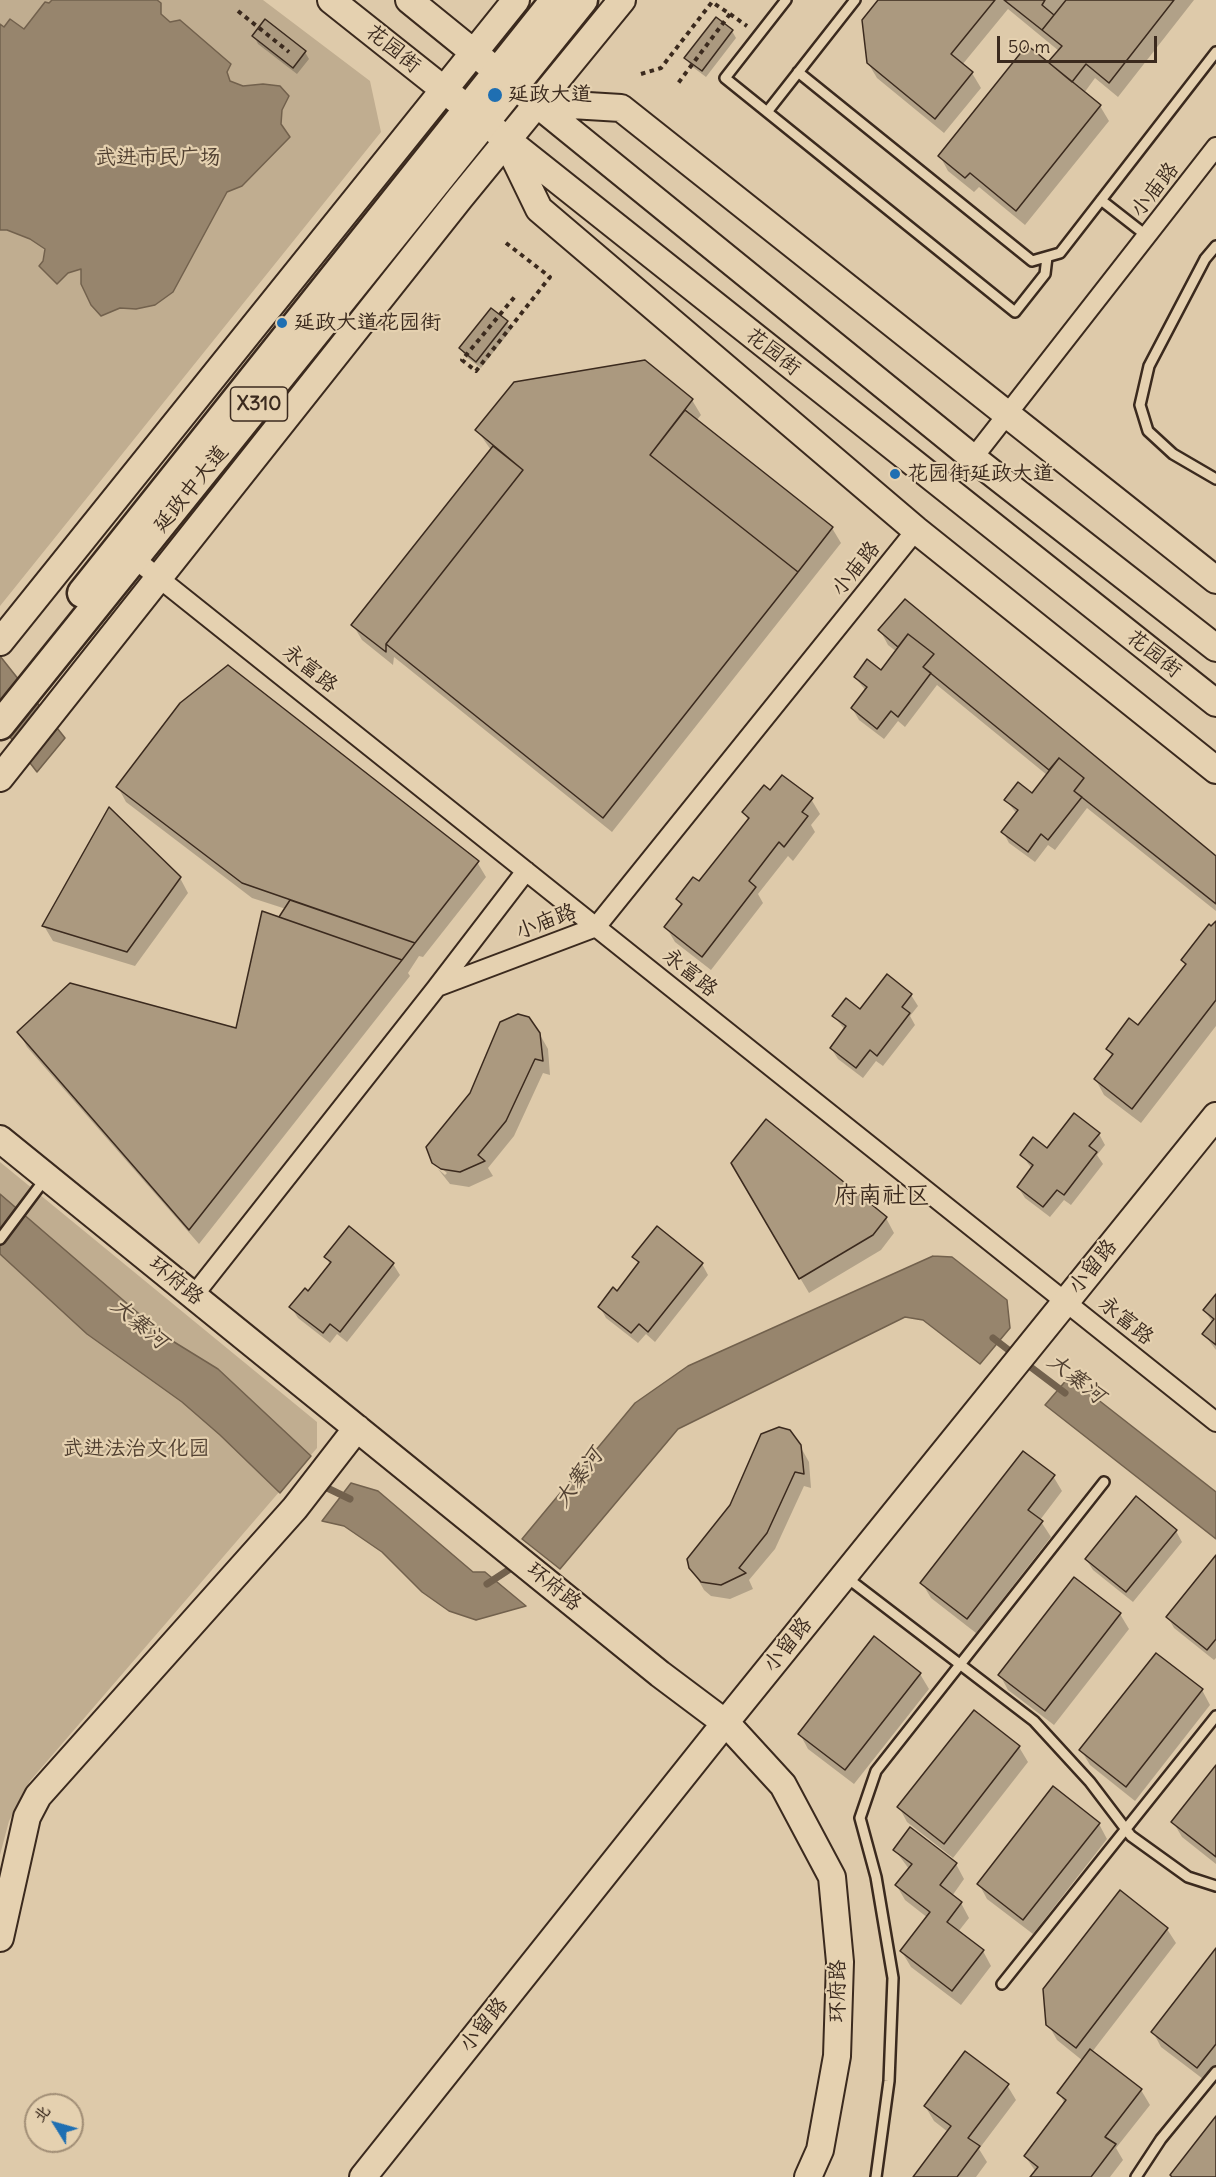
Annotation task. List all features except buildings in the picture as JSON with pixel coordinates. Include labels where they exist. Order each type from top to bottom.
[{"type":"main road","name":"X310","points":[[486,125],[507,78],[555,0]]},
{"type":"main road","name":"X310","points":[[507,78],[583,0]]},
{"type":"main road","name":"延政中大道","points":[[27,676],[135,559],[486,125]]},
{"type":"main road","name":"延政中大道","points":[[27,676],[486,125]]},
{"type":"main road","name":"X310","points":[[0,695],[27,676]]},
{"type":"main road","name":"X310","points":[[0,725],[27,676]]},
{"type":"street","name":"花园街","points":[[331,0],[1216,703]]},
{"type":"street","name":"花园街","points":[[409,0],[973,458],[1216,648]]},
{"type":"street","points":[[1,641],[516,0]]},
{"type":"street","points":[[538,103],[622,0]]},
{"type":"street","points":[[0,778],[159,577],[486,125],[538,103],[621,108],[1216,580]]},
{"type":"street","points":[[486,125],[539,209],[916,530],[1216,770]]},
{"type":"street","name":"小庙路","points":[[973,458],[1216,147]]},
{"type":"street","name":"小庙路","points":[[437,987],[596,927],[916,530]]},
{"type":"street","name":"永富路","points":[[135,559],[1216,1422]]},
{"type":"street","points":[[194,1295],[526,871]]},
{"type":"street","name":"小留路","points":[[363,2177],[725,1723],[1216,1116]]},
{"type":"street","name":"环府路","points":[[0,1139],[725,1723],[783,1785],[832,1877],[840,1962],[837,2056],[820,2150],[808,2177]]},
{"type":"street","points":[[0,1938],[27,1817],[38,1796],[296,1508],[357,1428]]},
{"type":"lane","points":[[786,0],[725,78],[1015,312],[1046,274],[1047,257]]},
{"type":"lane","points":[[767,112],[855,0]]},
{"type":"lane","points":[[798,72],[1032,261],[1060,253],[1216,52]]},
{"type":"lane","points":[[1101,200],[1147,236]]},
{"type":"lane","points":[[1216,246],[1205,259],[1149,366],[1140,405],[1148,430],[1173,454],[1216,479]]},
{"type":"lane","points":[[0,1239],[47,1177]]},
{"type":"lane","points":[[876,2177],[889,2081],[893,1978],[876,1877],[860,1818],[876,1771],[1104,1482]]},
{"type":"lane","points":[[844,1576],[1034,1721],[1090,1782],[1131,1836],[1188,1877],[1216,1886]]},
{"type":"lane","points":[[1002,1984],[1216,1716]]},
{"type":"lane","points":[[1136,2177],[1161,2139],[1216,2072]]},
{"type":"path","points":[[641,74],[661,68],[712,2],[759,35]]},
{"type":"path","points":[[238,11],[289,52]]},
{"type":"path","points":[[676,86],[730,14]]},
{"type":"path","points":[[506,243],[550,277],[476,371],[462,360],[517,294]]},
{"type":"green space","name":"武进市民广场","points":[[0,0],[263,0],[370,81],[381,132],[0,606]]},
{"type":"green space","name":"武进法治文化园","points":[[0,1162],[317,1422],[317,1448],[30,1781],[9,1821],[0,1855]]},
{"type":"water","points":[[52,0],[157,0],[161,3],[161,14],[170,22],[180,20],[231,64],[227,72],[230,81],[243,86],[263,84],[280,86],[289,96],[282,110],[281,124],[290,137],[242,186],[227,192],[173,292],[155,305],[136,309],[120,308],[101,316],[91,305],[81,284],[81,269],[68,273],[57,284],[39,266],[43,261],[45,249],[30,239],[7,230],[0,230],[0,24],[4,27],[10,19],[24,29],[45,2],[49,3]]},
{"type":"water","points":[[0,656],[65,738],[37,772],[0,724]]},
{"type":"water","points":[[0,1194],[166,1337],[218,1369],[311,1456],[280,1493],[182,1402],[87,1334],[0,1254]]},
{"type":"water","points":[[933,1256],[952,1257],[1007,1300],[1010,1328],[980,1364],[923,1320],[905,1317],[678,1429],[560,1569],[522,1539],[635,1403],[688,1366]]},
{"type":"water","points":[[1069,1377],[1216,1492],[1216,1539],[1045,1405]]},
{"type":"water","points":[[351,1483],[378,1491],[473,1572],[485,1572],[526,1606],[476,1620],[449,1611],[422,1592],[382,1552],[344,1526],[322,1521]]},
{"type":"waterway","name":"大寨河","points":[[993,1338],[1015,1355]]},
{"type":"waterway","name":"大寨河","points":[[1024,1362],[1065,1393]]},
{"type":"waterway","name":"大寨河","points":[[319,1484],[350,1499]]},
{"type":"waterway","name":"大寨河","points":[[487,1584],[516,1565]]},
{"type":"place","name":"延政大道","points":[[495,95]]},
{"type":"place","name":"延政大道花园街","points":[[282,323]]},
{"type":"place","name":"花园街延政大道","points":[[895,474]]},
{"type":"district","name":"府南社区","points":[[882,1196]]}]
